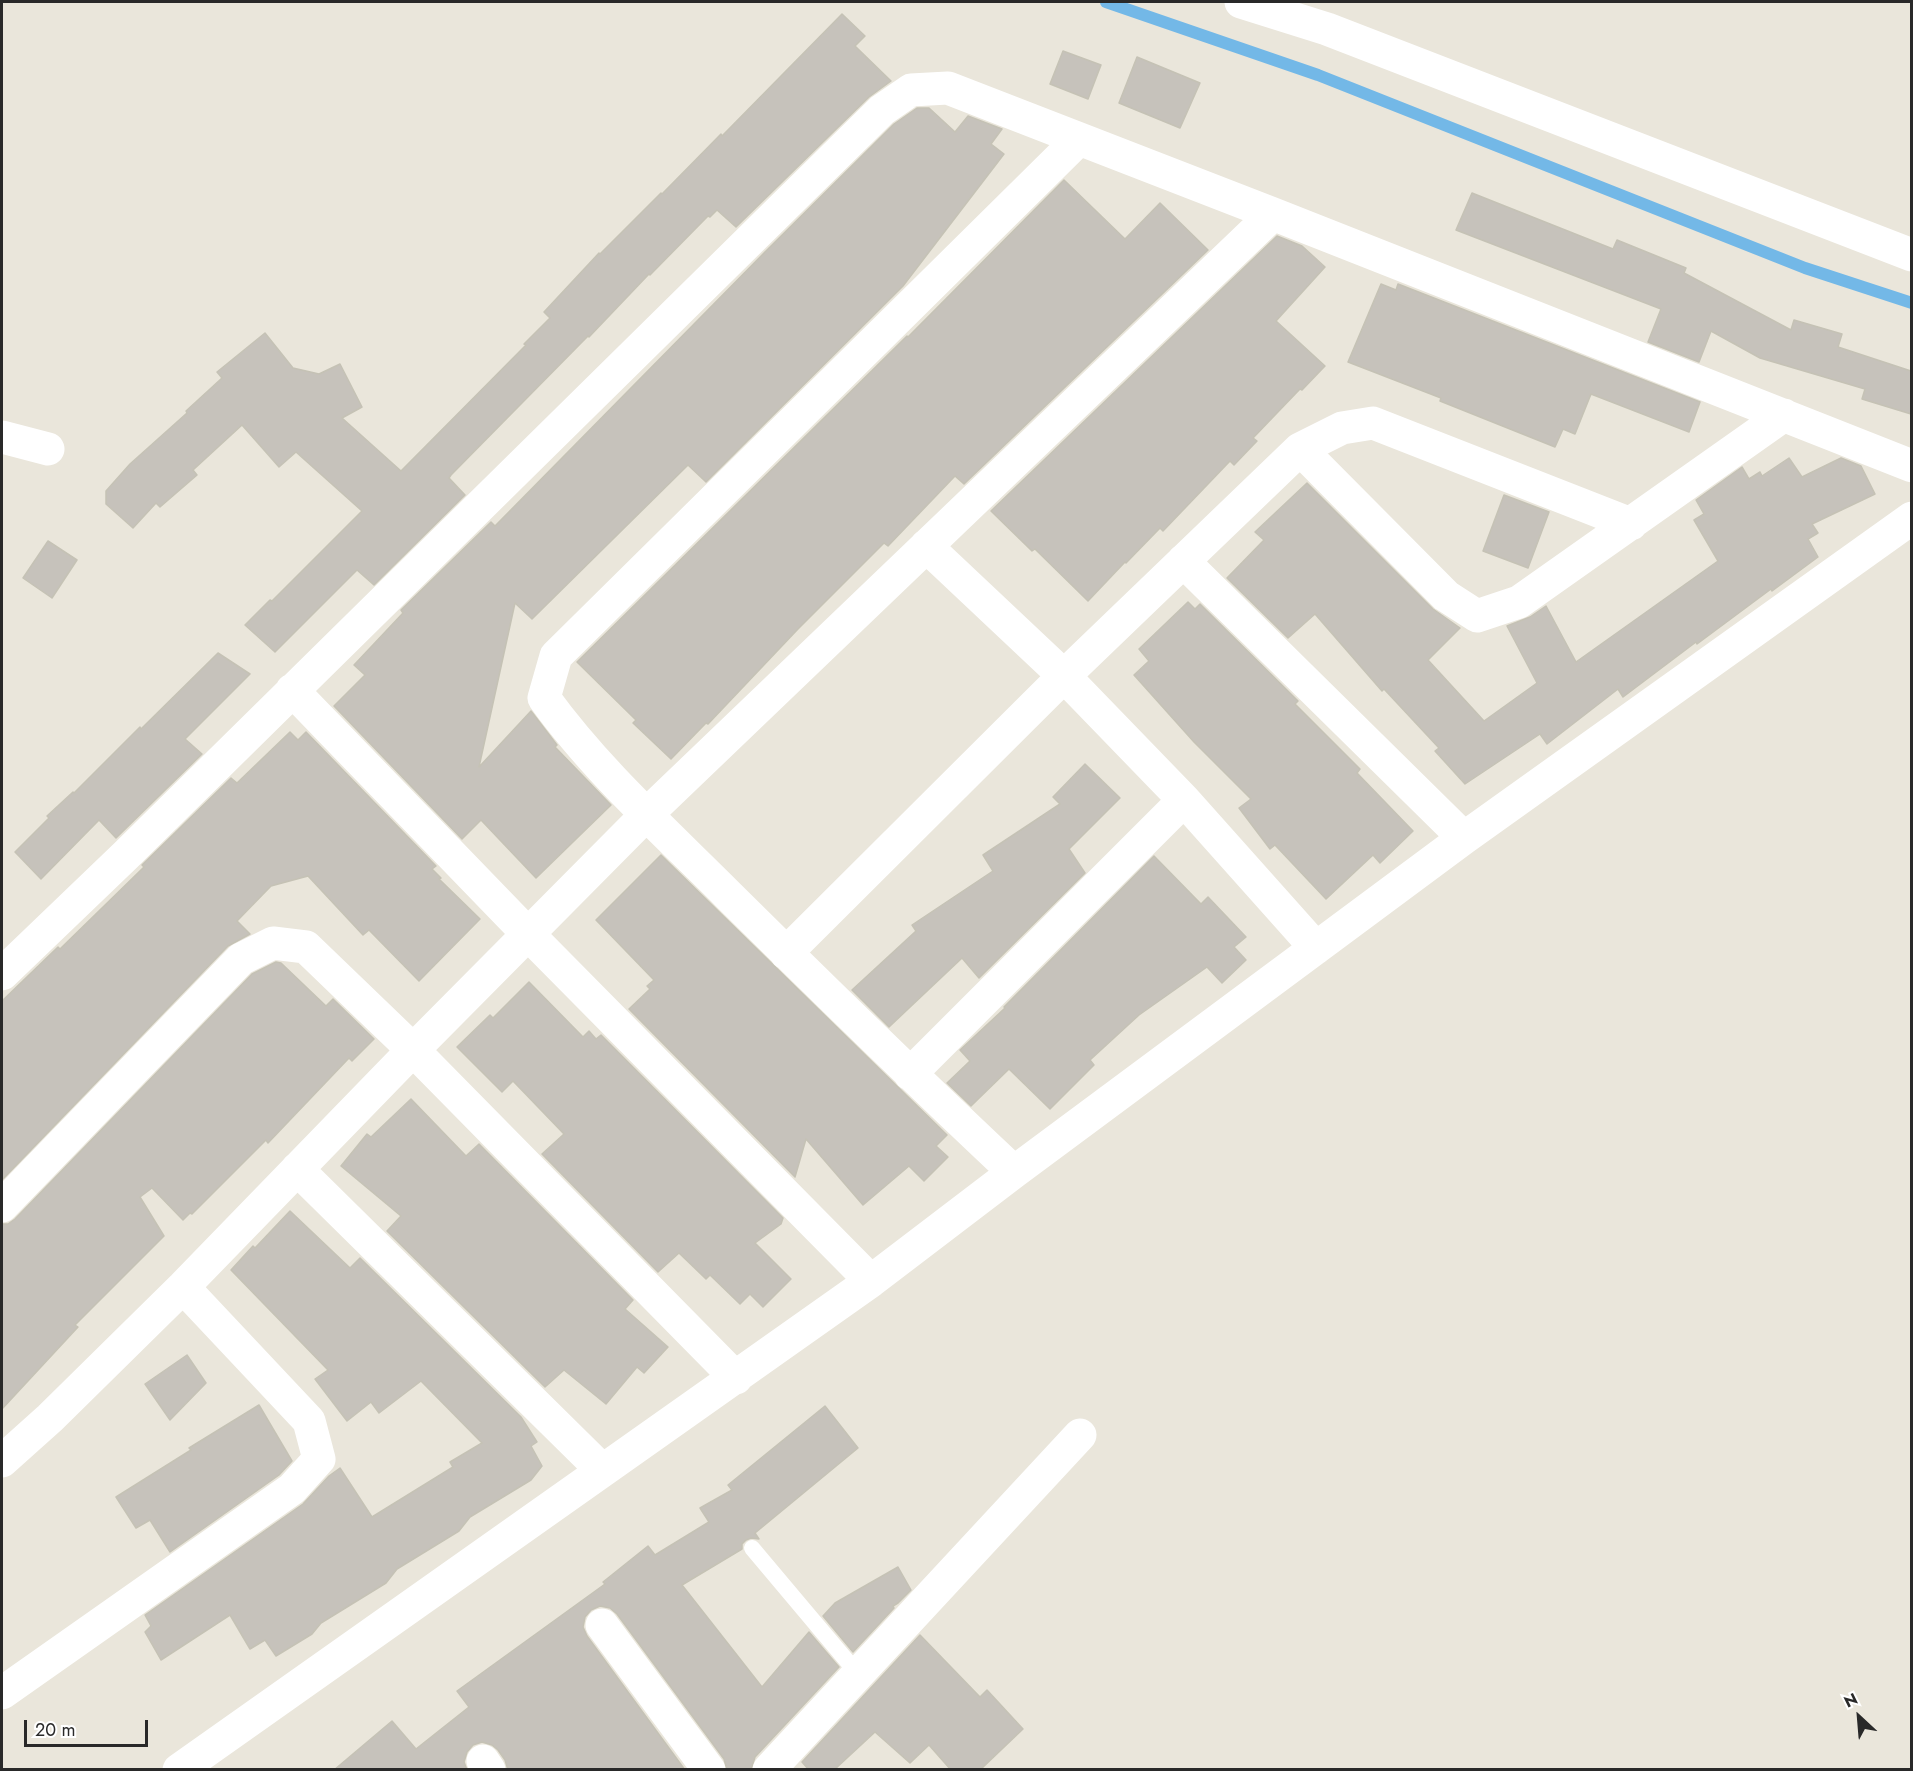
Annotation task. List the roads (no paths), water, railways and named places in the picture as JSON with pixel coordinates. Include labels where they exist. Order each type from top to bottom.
[{"type":"street","points":[[1241,2],[1327,29],[1911,255]]},
{"type":"street","points":[[2,974],[125,856],[882,110],[911,90],[948,88],[1911,466]]},
{"type":"street","points":[[1014,1172],[910,1074],[647,814],[570,733],[544,698],[556,657],[1079,139]]},
{"type":"street","points":[[2,1461],[50,1418],[183,1287],[412,1050],[647,814],[1273,214]]},
{"type":"street","points":[[1300,449],[1446,596],[1477,616],[1519,602],[1784,415]]},
{"type":"street","points":[[786,953],[1064,676],[1300,449],[1342,428],[1373,423],[1631,524]]},
{"type":"street","points":[[2,437],[48,449]]},
{"type":"street","points":[[179,1770],[871,1281],[1464,838],[1911,518]]},
{"type":"street","points":[[926,546],[1064,676],[1184,800],[1316,948]]},
{"type":"street","points":[[1183,561],[1464,838]]},
{"type":"street","points":[[292,690],[527,933],[871,1281]]},
{"type":"street","points":[[910,1074],[1184,800]]},
{"type":"street","points":[[2,1206],[241,959],[273,943],[306,947],[412,1050],[736,1378]]},
{"type":"street","points":[[297,1169],[602,1470]]},
{"type":"street","points":[[2,1693],[292,1489],[319,1460],[309,1421],[183,1287]]},
{"type":"street","points":[[769,1770],[1080,1435]]},
{"type":"street","points":[[602,1625],[709,1770]]},
{"type":"lane","points":[[752,1548],[858,1674]]},
{"type":"waterway","points":[[1106,2],[1318,75],[1805,268],[1912,303]]}]
